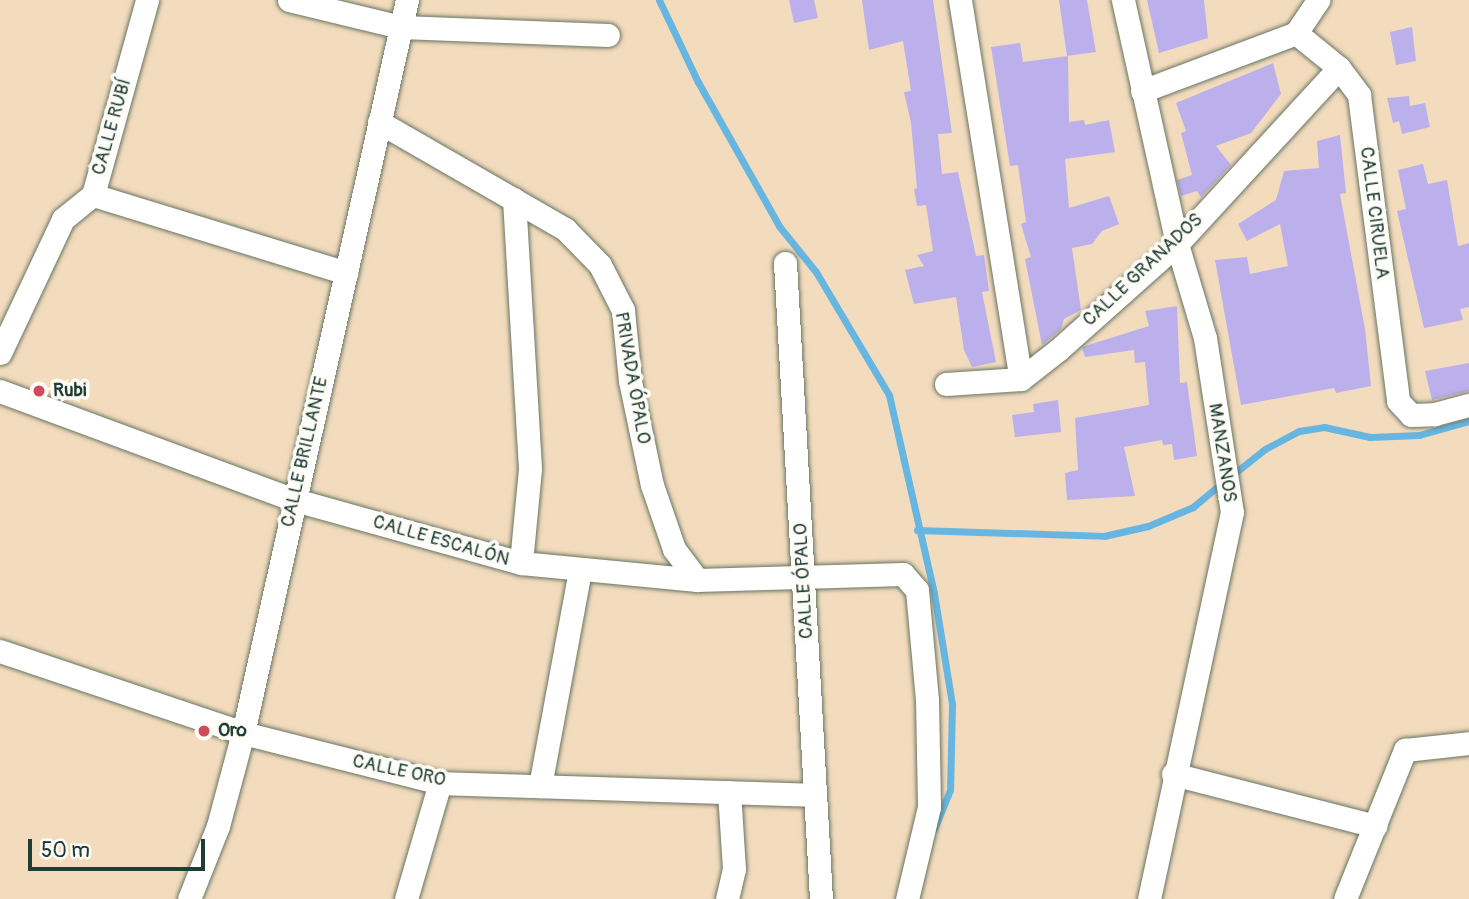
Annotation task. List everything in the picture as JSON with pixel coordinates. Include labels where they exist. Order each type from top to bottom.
[{"type":"street","name":"CALLE RUBÍ","points":[[0,354],[63,219],[93,195],[148,0]]},
{"type":"street","points":[[289,0],[401,27],[608,35]]},
{"type":"street","name":"CALLE BRILLANTE","points":[[189,899],[218,825],[243,733],[407,0]]},
{"type":"street","points":[[946,384],[1021,379],[960,0]]},
{"type":"street","name":"MANZANOS","points":[[1123,0],[1177,244],[1205,338],[1232,512],[1173,774],[1149,899]]},
{"type":"street","points":[[1142,91],[1296,33],[1318,0]]},
{"type":"street","name":"CALLE CIRUELA","points":[[1296,33],[1339,68],[1359,95],[1398,401],[1411,415],[1435,414],[1469,405]]},
{"type":"street","name":"CALLE GRANADOS","points":[[1021,379],[1177,244],[1339,68]]},
{"type":"street","name":"PRIVADA ÓPALO","points":[[379,122],[565,229],[600,265],[623,310],[630,381],[652,485],[674,549],[697,580]]},
{"type":"street","points":[[93,195],[345,273]]},
{"type":"street","points":[[514,199],[530,469],[521,563]]},
{"type":"street","name":"CALLE ÓPALO","points":[[785,263],[821,899]]},
{"type":"street","name":"CALLE ESCALÓN","points":[[0,391],[295,500],[521,563],[697,580],[903,574],[917,590],[927,699],[929,807],[907,899]]},
{"type":"street","points":[[540,786],[580,570]]},
{"type":"street","name":"CALLE ORO","points":[[0,651],[243,733],[440,783],[815,795]]},
{"type":"street","points":[[1346,899],[1405,750],[1469,743]]},
{"type":"street","points":[[1173,774],[1375,826]]},
{"type":"street","points":[[406,899],[440,783]]},
{"type":"street","points":[[727,899],[734,869],[729,792]]},
{"type":"building","points":[[789,0],[814,0],[818,18],[794,23]]},
{"type":"building","points":[[862,0],[933,0],[952,133],[938,134],[942,174],[958,172],[976,256],[984,255],[989,291],[982,292],[996,362],[972,367],[964,350],[956,297],[914,304],[905,270],[924,266],[917,255],[933,251],[926,205],[917,206],[914,189],[917,188],[911,123],[904,92],[911,91],[903,41],[869,50]]},
{"type":"building","points":[[1059,0],[1087,0],[1096,52],[1067,56]]},
{"type":"building","points":[[1147,0],[1204,0],[1208,38],[1159,53]]},
{"type":"building","points":[[1412,27],[1416,61],[1396,65],[1390,32]]},
{"type":"building","points":[[1020,43],[1023,62],[1068,56],[1069,122],[1084,120],[1085,125],[1109,120],[1115,152],[1065,159],[1069,208],[1109,196],[1119,224],[1102,231],[1092,244],[1072,248],[1081,310],[1064,319],[1061,329],[1042,345],[1025,259],[1031,257],[1021,224],[1026,222],[1018,165],[1010,166],[991,47]]},
{"type":"building","points":[[1273,63],[1281,94],[1251,133],[1216,146],[1231,165],[1201,197],[1197,191],[1181,196],[1177,180],[1192,175],[1181,133],[1186,131],[1176,103]]},
{"type":"building","points":[[1409,96],[1410,106],[1425,103],[1430,127],[1402,134],[1399,121],[1393,123],[1387,98]]},
{"type":"building","points":[[1340,135],[1346,193],[1340,194],[1365,329],[1371,386],[1336,393],[1334,388],[1241,405],[1215,260],[1247,257],[1250,274],[1288,266],[1280,224],[1247,241],[1238,224],[1276,200],[1284,171],[1319,168],[1317,141]]},
{"type":"building","points":[[1423,164],[1428,184],[1447,180],[1458,246],[1469,243],[1469,307],[1460,309],[1463,320],[1424,328],[1397,211],[1406,209],[1398,170]]},
{"type":"building","points":[[1177,306],[1180,383],[1187,382],[1197,456],[1174,460],[1172,444],[1163,445],[1162,440],[1124,447],[1135,496],[1067,500],[1065,473],[1078,470],[1075,418],[1149,405],[1145,362],[1135,363],[1134,350],[1085,357],[1082,347],[1149,326],[1145,311]]},
{"type":"building","points":[[1469,363],[1469,391],[1432,400],[1425,371]]},
{"type":"building","points":[[1058,400],[1061,432],[1015,437],[1012,415],[1034,412],[1033,404]]},
{"type":"waterway","points":[[659,0],[698,82],[779,226],[816,272],[889,395],[934,593],[952,704],[950,790],[934,829]]},
{"type":"waterway","points":[[1231,476],[1265,449],[1299,431],[1324,427],[1370,437],[1419,435],[1469,421]]},
{"type":"waterway","points":[[917,530],[1104,536],[1148,526],[1193,507],[1222,483]]},
{"type":"place","name":"Rubi","points":[[39,391]]},
{"type":"place","name":"Oro","points":[[204,731]]}]
